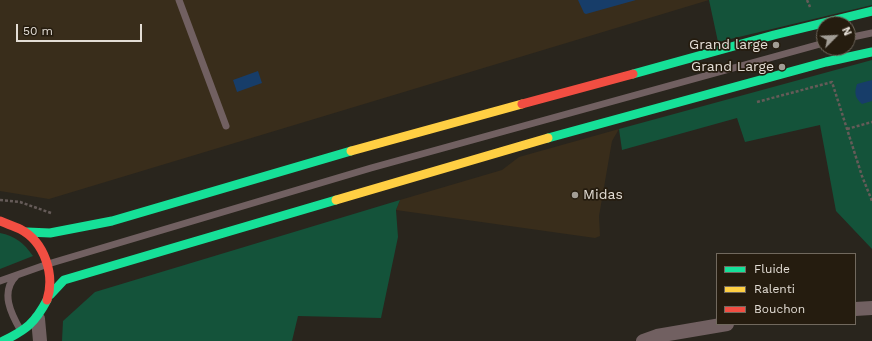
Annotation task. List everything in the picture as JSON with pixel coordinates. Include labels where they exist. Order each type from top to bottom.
[{"type":"main road","points":[[26,232],[50,233],[112,221],[364,147],[774,35],[872,11]]},
{"type":"main road","points":[[50,294],[64,280],[108,266],[531,143],[826,62],[872,52]]},
{"type":"main road","points":[[0,221],[15,226],[26,232],[43,252],[48,264],[51,279],[50,294],[45,308],[38,319],[23,337],[4,341]]},
{"type":"street","points":[[856,309],[872,308]]},
{"type":"street","points":[[38,319],[40,341]]},
{"type":"street","points":[[643,341],[656,336],[721,325]]},
{"type":"lane","points":[[178,0],[226,126]]},
{"type":"lane","points":[[856,36],[872,33]]},
{"type":"lane","points":[[0,282],[20,273],[48,264],[371,168],[816,45]]},
{"type":"lane","points":[[20,273],[11,281],[7,291],[8,305],[23,337]]},
{"type":"path","points":[[807,0],[810,7]]},
{"type":"path","points":[[832,82],[872,201]]},
{"type":"path","points":[[847,129],[872,122]]},
{"type":"path","points":[[0,200],[20,202],[45,212],[58,214]]},
{"type":"shaded area","points":[[0,0],[709,0],[49,199],[0,191]]},
{"type":"shaded area","points":[[619,129],[612,141],[599,216],[600,236],[595,238],[396,210],[400,200],[502,170],[519,157]]},
{"type":"green space","points":[[709,0],[872,0],[872,5],[826,16],[816,16],[816,18],[718,42]]},
{"type":"green space","points":[[872,60],[872,249],[836,211],[820,125],[745,142],[737,118],[622,150],[619,129]]},
{"type":"green space","points":[[400,200],[396,210],[398,237],[381,318],[298,316],[292,341],[62,341],[63,321],[95,292]]},
{"type":"green space","points":[[0,233],[19,241],[33,256],[0,269]]},
{"type":"water","points":[[578,0],[636,0],[586,14],[584,13]]},
{"type":"water","points":[[258,71],[262,83],[237,92],[233,80]]},
{"type":"water","points":[[872,80],[872,101],[862,104],[856,95],[857,84]]},
{"type":"traffic: fast","points":[[633,74],[774,35],[872,11]]},
{"type":"traffic: fast","points":[[548,138],[826,62],[872,52]]},
{"type":"traffic: fast","points":[[27,232],[50,233],[112,221],[351,151]]},
{"type":"traffic: fast","points":[[50,295],[64,280],[336,200]]},
{"type":"traffic: fast","points":[[3,341],[29,325],[38,315],[47,300]]},
{"type":"traffic: slow","points":[[351,151],[522,104]]},
{"type":"traffic: slow","points":[[336,200],[548,138]]},
{"type":"traffic: jam","points":[[522,104],[633,74]]},
{"type":"traffic: jam","points":[[0,221],[20,229],[29,235],[42,251],[49,270],[50,280],[47,300]]},
{"type":"place","name":"Grand large","points":[[776,45]]},
{"type":"place","name":"Grand Large","points":[[782,67]]},
{"type":"place","name":"Midas","points":[[575,195]]}]
